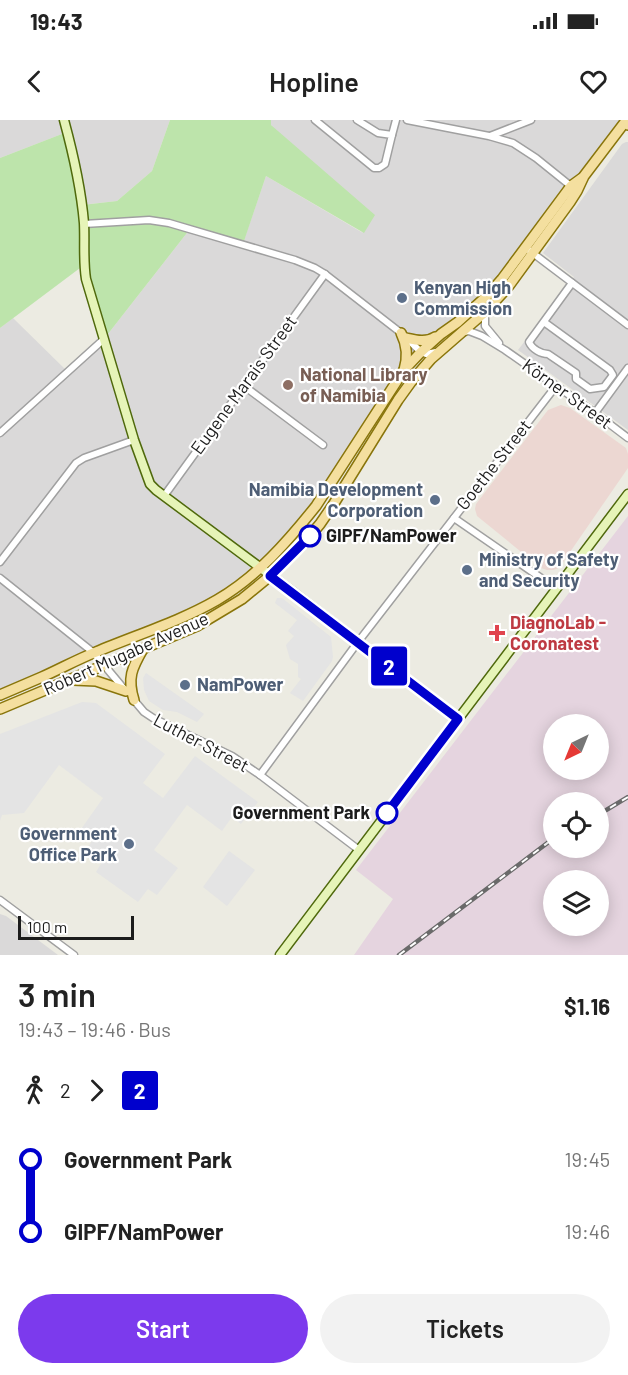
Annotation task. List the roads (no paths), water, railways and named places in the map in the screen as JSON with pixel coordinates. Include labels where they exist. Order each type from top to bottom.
[{"type":"main road","name":"Robert Mugabe Avenue","points":[[0,709],[206,621],[242,599],[270,576],[320,524],[398,400],[418,374],[441,349],[485,312],[508,287],[529,251],[625,122]]},
{"type":"main road","name":"Robert Mugabe Avenue","points":[[0,695],[94,653],[176,621],[209,604],[260,568],[316,506],[404,369],[441,334],[488,295],[529,251]]},
{"type":"main road","points":[[403,335],[414,340],[430,340],[441,334]]},
{"type":"main road","points":[[403,335],[406,344],[404,369]]},
{"type":"main road","points":[[134,700],[131,679],[133,665],[143,649]]},
{"type":"main road","points":[[0,689],[28,677],[41,678]]},
{"type":"main road","points":[[68,680],[96,681],[126,691]]},
{"type":"street","points":[[64,120],[78,177],[84,224],[85,272],[134,440],[150,484],[458,719]]},
{"type":"street","points":[[315,120],[377,169],[385,164],[396,120]]},
{"type":"street","points":[[357,120],[378,133],[392,135]]},
{"type":"street","points":[[407,120],[513,143],[574,188]]},
{"type":"street","points":[[489,136],[531,120]]},
{"type":"street","points":[[84,224],[149,220],[169,223],[295,260],[325,274],[403,335],[421,352],[432,354],[441,349]]},
{"type":"street","points":[[529,251],[628,325]]},
{"type":"street","name":"Eugene Marais Street","points":[[164,496],[325,274]]},
{"type":"street","points":[[544,322],[610,370],[613,375],[604,387],[590,389],[576,379],[576,373],[548,354],[543,354],[528,342],[572,283]]},
{"type":"street","name":"Körner Street","points":[[485,312],[485,326],[505,350]]},
{"type":"street","name":"Körner Street","points":[[461,332],[476,333],[505,350],[628,438]]},
{"type":"street","points":[[0,433],[104,339]]},
{"type":"street","points":[[595,413],[628,368]]},
{"type":"street","points":[[244,386],[323,445]]},
{"type":"street","name":"Goethe Street","points":[[260,775],[358,642],[556,386]]},
{"type":"street","points":[[0,562],[76,463],[134,440]]},
{"type":"street","points":[[280,955],[628,494]]},
{"type":"street","points":[[454,518],[557,589]]},
{"type":"street","name":"Luther Street","points":[[0,578],[94,653],[144,712],[232,756],[359,850]]},
{"type":"street","points":[[0,900],[74,955]]},
{"type":"railway","points":[[609,808],[628,797]]},
{"type":"railway","points":[[399,955],[543,846]]},
{"type":"place","name":"Kenyan High Commission","points":[[402,298]]},
{"type":"place","name":"National Library of Namibia","points":[[288,385]]},
{"type":"place","name":"Namibia Development Corporation","points":[[435,500]]},
{"type":"place","name":"GIPF/NamPower","points":[[310,536]]},
{"type":"place","name":"Ministry of Safety and Security","points":[[467,570]]},
{"type":"place","name":"DiagnoLab - Coronatest","points":[[497,633]]},
{"type":"place","name":"NamPower","points":[[185,685]]},
{"type":"place","name":"Government Park","points":[[387,813]]},
{"type":"place","name":"Government Office Park","points":[[129,844]]}]
